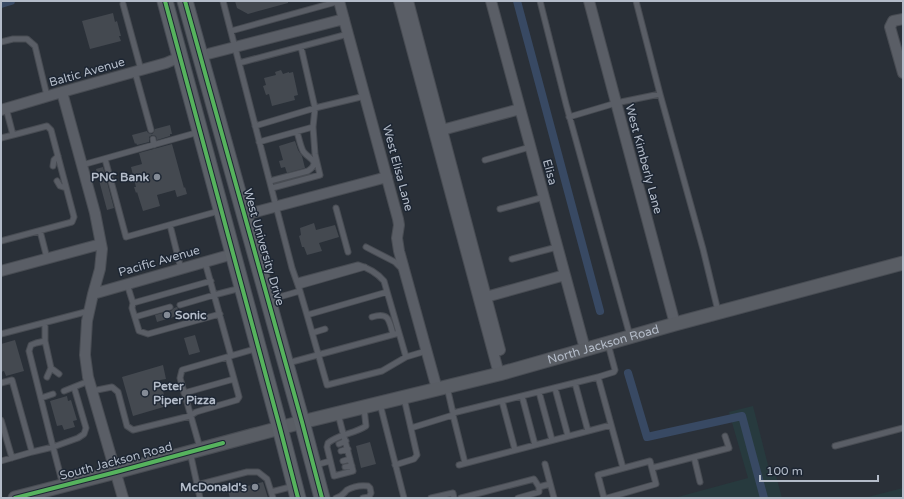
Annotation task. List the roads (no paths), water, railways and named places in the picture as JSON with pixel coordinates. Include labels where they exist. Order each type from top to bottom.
[{"type":"main road","points":[[165,1],[296,492]]},
{"type":"main road","name":"West University Drive","points":[[185,1],[322,498]]},
{"type":"main road","points":[[180,56],[187,54],[194,63],[217,150],[222,157],[229,160]]},
{"type":"main road","name":"North Jackson Road","points":[[302,422],[499,374],[630,336],[903,263]]},
{"type":"main road","name":"South Jackson Road","points":[[15,498],[40,495],[64,486],[302,422]]},
{"type":"street","name":"West Elisa Lane","points":[[339,1],[398,219],[399,225],[397,238],[399,251],[426,351],[442,388]]},
{"type":"street","points":[[399,1],[499,374]]},
{"type":"street","points":[[408,1],[500,350]]},
{"type":"street","name":"Elisa","points":[[491,1],[585,349]]},
{"type":"street","name":"West Kimberly Lane","points":[[589,1],[675,324]]},
{"type":"street","points":[[200,56],[344,18]]},
{"type":"street","points":[[903,19],[894,21],[890,27],[903,73]]},
{"type":"street","name":"Baltic Avenue","points":[[4,109],[166,63],[180,56]]},
{"type":"street","points":[[62,92],[95,213],[102,250],[100,269],[87,320],[85,355],[91,386],[123,498]]},
{"type":"street","points":[[442,130],[520,109]]},
{"type":"street","points":[[244,215],[387,177]]},
{"type":"street","points":[[1,271],[101,244]]},
{"type":"street","name":"Pacific Avenue","points":[[93,294],[233,254]]},
{"type":"street","points":[[486,297],[565,275]]},
{"type":"lane","points":[[223,1],[292,268],[299,286],[327,385],[382,371],[406,357],[426,351]]},
{"type":"lane","points":[[231,31],[339,1]]},
{"type":"lane","points":[[540,1],[569,117],[630,336]]},
{"type":"lane","points":[[636,1],[703,249],[718,312]]},
{"type":"lane","points":[[123,4],[150,130]]},
{"type":"lane","points":[[239,63],[348,34]]},
{"type":"lane","points":[[1,42],[13,39],[28,38],[34,46],[47,96]]},
{"type":"lane","points":[[272,188],[320,175],[315,154],[313,127],[315,108],[301,46]]},
{"type":"lane","points":[[569,117],[616,103],[660,94]]},
{"type":"lane","points":[[255,126],[315,108],[365,96]]},
{"type":"lane","points":[[4,109],[13,135]]},
{"type":"lane","points":[[1,138],[47,126],[51,130],[74,217],[72,222],[1,241]]},
{"type":"lane","points":[[259,142],[313,127]]},
{"type":"lane","points":[[82,165],[200,132]]},
{"type":"lane","points":[[270,181],[311,169],[313,161],[304,154],[297,132]]},
{"type":"lane","points":[[153,139],[154,145]]},
{"type":"lane","points":[[485,160],[530,147]]},
{"type":"lane","points":[[53,166],[54,160],[58,156]]},
{"type":"lane","points":[[105,159],[126,237],[221,210]]},
{"type":"lane","points":[[57,181],[60,186],[66,188]]},
{"type":"lane","points":[[500,209],[544,197]]},
{"type":"lane","points":[[336,208],[348,252]]},
{"type":"lane","points":[[170,225],[181,268]]},
{"type":"lane","points":[[40,230],[47,258]]},
{"type":"lane","points":[[512,259],[557,247]]},
{"type":"lane","points":[[366,248],[395,262],[405,272]]},
{"type":"lane","points":[[64,391],[74,387],[112,387],[118,392],[127,426],[132,430],[190,416],[196,412],[237,400],[239,397],[230,356],[205,262]]},
{"type":"lane","points":[[268,300],[299,286],[358,265],[366,267],[384,281],[406,357]]},
{"type":"lane","points":[[133,303],[211,281]]},
{"type":"lane","points":[[127,284],[139,331],[148,334],[220,314]]},
{"type":"lane","points":[[180,305],[242,288]]},
{"type":"lane","points":[[307,315],[387,292]]},
{"type":"lane","points":[[135,317],[170,307]]},
{"type":"lane","points":[[1,334],[89,312]]},
{"type":"lane","points":[[372,317],[381,314],[386,317],[393,334]]},
{"type":"lane","points":[[45,323],[44,341],[53,375]]},
{"type":"lane","points":[[312,333],[325,329]]},
{"type":"lane","points":[[286,364],[399,333]]},
{"type":"lane","points":[[44,341],[31,345],[29,351],[64,486]]},
{"type":"lane","points":[[411,428],[453,414],[614,372],[615,370],[608,343]]},
{"type":"lane","points":[[200,498],[197,485],[195,451],[190,416],[180,378],[182,370],[258,348]]},
{"type":"lane","points":[[51,368],[59,374]]},
{"type":"lane","points":[[48,377],[51,368]]},
{"type":"lane","points":[[598,377],[623,468]]},
{"type":"lane","points":[[184,393],[234,379]]},
{"type":"lane","points":[[1,383],[12,380],[32,452]]},
{"type":"lane","points":[[576,383],[588,431]]},
{"type":"lane","points":[[1,461],[53,447],[78,438],[84,434],[86,428],[74,387]]},
{"type":"lane","points":[[442,388],[453,414],[465,463]]},
{"type":"lane","points":[[555,388],[568,436]]},
{"type":"lane","points":[[539,392],[552,440]]},
{"type":"lane","points":[[41,398],[54,394]]},
{"type":"lane","points":[[522,396],[535,445]]},
{"type":"lane","points":[[395,465],[414,459],[417,455],[404,397]]},
{"type":"lane","points":[[502,401],[515,450]]},
{"type":"lane","points":[[379,403],[404,498]]},
{"type":"lane","points":[[338,413],[344,435],[346,441],[353,471],[334,476],[328,443],[344,435],[362,429],[366,426],[364,407]]},
{"type":"lane","points":[[1,420],[12,458]]},
{"type":"lane","points":[[460,465],[611,425]]},
{"type":"lane","points":[[835,446],[903,428]]},
{"type":"lane","points":[[652,468],[729,448],[725,436]]},
{"type":"lane","points":[[339,444],[346,441]]},
{"type":"lane","points":[[341,451],[348,449]]},
{"type":"lane","points":[[694,457],[700,482]]},
{"type":"lane","points":[[343,461],[350,459]]},
{"type":"lane","points":[[604,498],[598,475],[650,461],[656,484],[607,498]]},
{"type":"lane","points":[[314,466],[332,463]]},
{"type":"lane","points":[[545,464],[554,498]]},
{"type":"lane","points":[[345,467],[352,466]]},
{"type":"lane","points":[[197,485],[247,472],[258,472],[267,479],[273,498]]},
{"type":"lane","points":[[461,498],[534,479],[539,487],[539,492],[518,498]]},
{"type":"lane","points":[[539,487],[550,484]]},
{"type":"lane","points":[[336,498],[345,497],[347,491],[359,485],[368,486],[370,488],[371,493],[369,497],[363,498]]},
{"type":"lane","points":[[271,492],[296,492]]},
{"type":"lane","points":[[431,498],[453,493],[454,498]]},
{"type":"waterway","points":[[1,4],[11,1]]},
{"type":"waterway","points":[[517,1],[600,311]]},
{"type":"waterway","points":[[628,373],[647,437],[742,416],[764,498]]},
{"type":"place","name":"PNC Bank","points":[[157,177]]},
{"type":"place","name":"Sonic","points":[[167,315]]},
{"type":"place","name":"Peter Piper Pizza","points":[[145,393]]},
{"type":"place","name":"McDonald's","points":[[255,487]]}]
